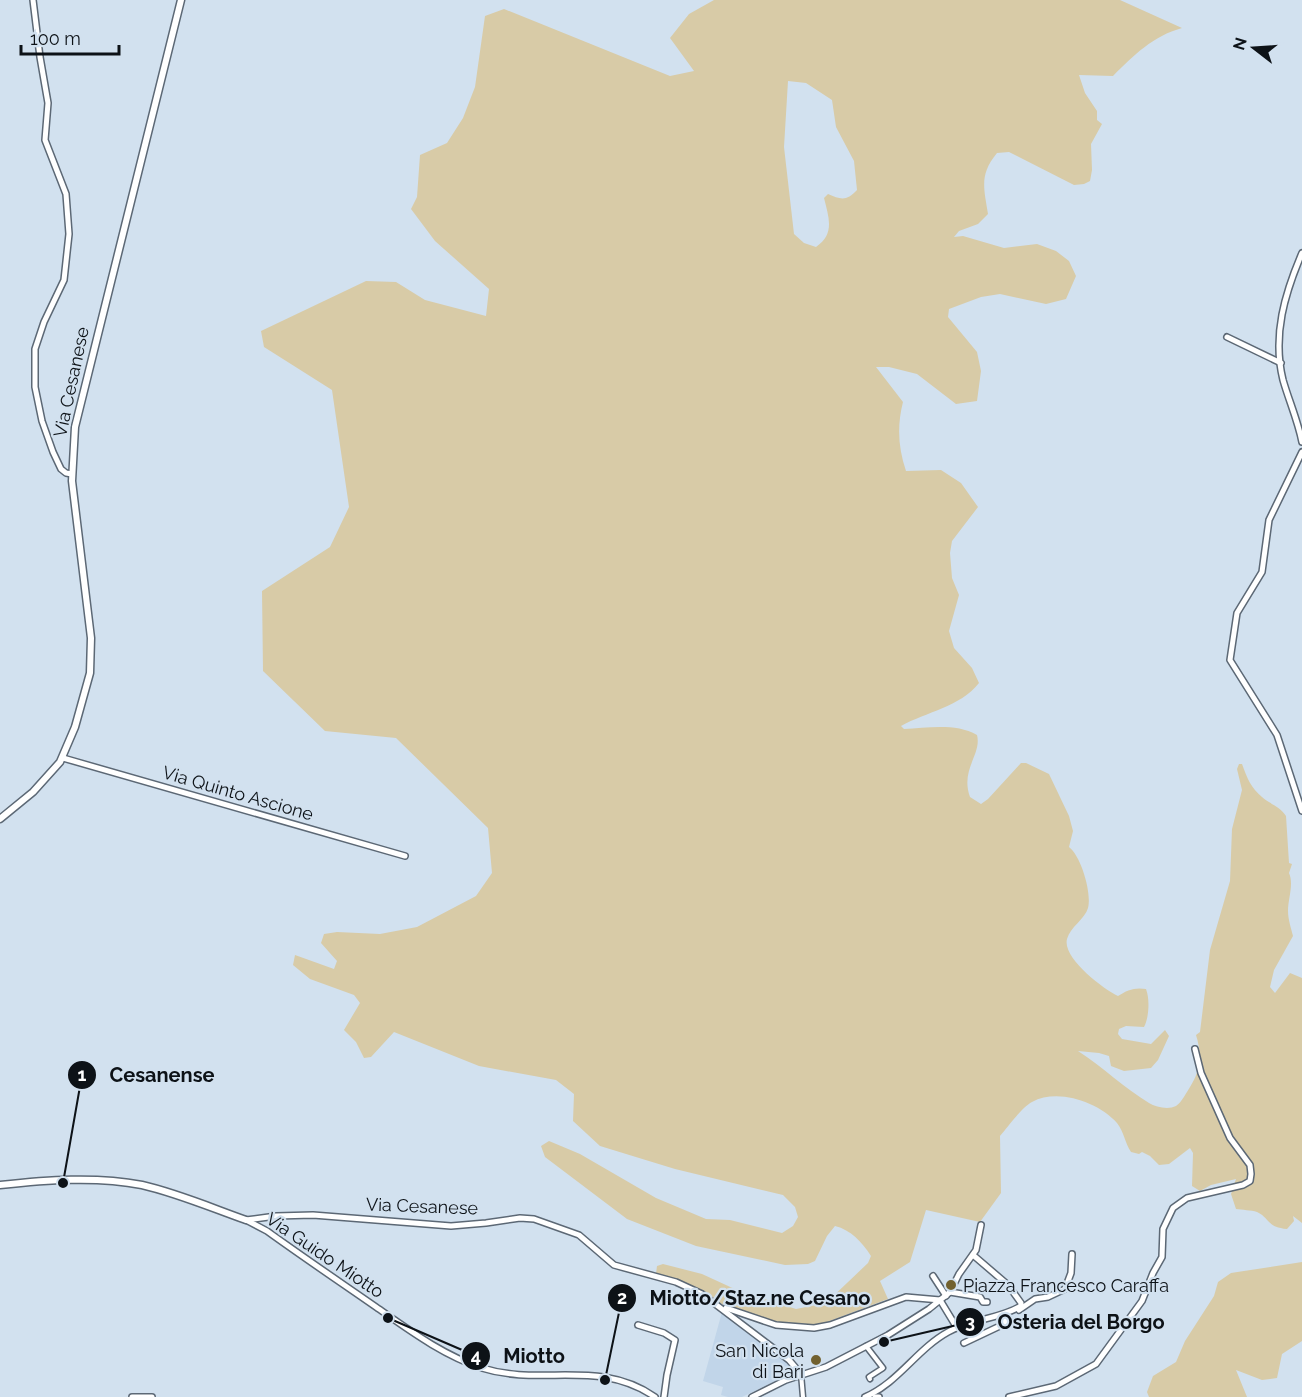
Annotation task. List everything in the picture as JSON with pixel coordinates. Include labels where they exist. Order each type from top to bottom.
[{"type":"street","points":[[33,0],[48,103],[45,140],[66,194],[69,234],[64,280],[44,322],[35,349],[35,387],[42,421],[53,452],[61,470],[72,474]]},
{"type":"street","name":"Via Cesanese","points":[[0,819],[40,785],[63,758],[83,702],[90,673],[92,656],[72,474],[73,441],[78,411],[181,0]]},
{"type":"street","points":[[1302,253],[1288,286],[1282,310],[1281,363],[1283,379],[1302,442]]},
{"type":"street","points":[[1227,337],[1281,363]]},
{"type":"street","points":[[1302,452],[1269,520],[1262,572],[1236,616],[1230,660],[1277,735],[1302,811]]},
{"type":"street","name":"Via Quinto Ascione","points":[[63,758],[405,856]]},
{"type":"street","points":[[1009,1397],[1056,1386],[1098,1363],[1142,1301],[1162,1257],[1163,1231],[1174,1206],[1187,1198],[1245,1185],[1250,1181],[1249,1163],[1230,1138],[1201,1073],[1195,1049]]},
{"type":"street","name":"Via Cesanese","points":[[0,1185],[84,1180],[129,1183],[158,1189],[246,1220],[313,1215],[451,1226],[529,1218],[579,1235],[614,1265],[688,1287],[721,1306],[789,1360],[801,1374]]},
{"type":"street","name":"Via Guido Miotto","points":[[246,1220],[431,1344],[472,1365],[495,1372],[517,1375],[617,1378],[635,1384],[655,1397]]},
{"type":"street","points":[[752,1397],[801,1374],[817,1371],[913,1321],[948,1294],[958,1274],[973,1255],[981,1225]]},
{"type":"street","points":[[865,1397],[877,1393],[938,1338],[957,1328],[998,1314],[1004,1316],[1035,1299],[1048,1297],[1065,1288],[1071,1273],[1072,1254]]},
{"type":"street","points":[[973,1255],[1008,1285],[1021,1303],[1020,1307],[1004,1316]]},
{"type":"street","points":[[933,1276],[948,1294],[980,1297],[983,1302],[987,1302]]},
{"type":"street","points":[[721,1306],[769,1323],[810,1328],[830,1325],[906,1297],[940,1300]]},
{"type":"street","points":[[940,1300],[957,1328]]},
{"type":"street","points":[[964,1343],[1002,1325],[1005,1322],[1004,1316]]},
{"type":"street","points":[[638,1325],[672,1336],[675,1340],[665,1382],[664,1397]]},
{"type":"street","points":[[866,1346],[883,1368],[869,1377],[870,1379]]},
{"type":"street","points":[[801,1374],[803,1397]]},
{"type":"street","points":[[132,1397],[152,1397]]},
{"type":"shaded area","points":[[714,0],[1120,0],[1182,28],[1153,41],[1113,76],[1079,75],[1085,93],[1097,111],[1097,120],[1102,124],[1091,144],[1090,181],[1074,185],[1009,152],[997,153],[987,168],[984,182],[988,214],[978,224],[959,231],[954,237],[963,236],[1004,248],[1037,244],[1056,251],[1069,261],[1076,276],[1066,299],[1046,304],[1000,294],[981,297],[949,309],[948,317],[977,352],[981,371],[977,401],[956,404],[917,374],[889,367],[876,367],[903,402],[899,436],[906,471],[941,470],[961,483],[978,507],[952,541],[950,553],[952,578],[959,595],[949,631],[954,648],[972,668],[979,683],[953,703],[901,726],[904,729],[932,727],[960,729],[977,735],[977,749],[969,770],[968,787],[970,797],[981,804],[1021,763],[1026,763],[1049,774],[1069,816],[1073,831],[1069,847],[1081,866],[1087,884],[1089,901],[1084,916],[1067,939],[1067,947],[1077,964],[1085,972],[1118,996],[1138,988],[1146,989],[1148,1008],[1144,1027],[1126,1026],[1119,1029],[1118,1034],[1122,1039],[1151,1044],[1165,1030],[1169,1036],[1158,1060],[1151,1068],[1124,1071],[1111,1066],[1109,1056],[1078,1051],[1140,1097],[1159,1107],[1169,1108],[1178,1104],[1194,1081],[1198,1068],[1200,1055],[1196,1035],[1200,1032],[1210,950],[1230,881],[1232,829],[1242,790],[1237,769],[1239,764],[1242,764],[1258,794],[1284,813],[1289,863],[1292,864],[1289,873],[1291,887],[1288,911],[1293,936],[1274,970],[1270,987],[1275,993],[1290,973],[1302,978],[1302,1223],[1293,1216],[1294,1221],[1287,1229],[1280,1228],[1257,1212],[1236,1209],[1231,1194],[1236,1179],[1211,1185],[1200,1191],[1192,1186],[1193,1153],[1190,1148],[1169,1164],[1159,1165],[1142,1152],[1139,1154],[1131,1152],[1117,1123],[1109,1115],[1089,1103],[1065,1097],[1042,1098],[1024,1108],[1000,1136],[1001,1193],[980,1222],[926,1210],[910,1262],[880,1281],[888,1299],[819,1325],[793,1325],[760,1318],[722,1304],[696,1288],[656,1274],[657,1266],[663,1264],[702,1274],[739,1291],[796,1309],[826,1303],[868,1263],[871,1256],[856,1237],[835,1226],[827,1236],[815,1261],[808,1264],[785,1265],[696,1246],[627,1219],[545,1157],[541,1146],[549,1141],[580,1154],[656,1198],[706,1219],[730,1220],[782,1233],[793,1226],[798,1217],[795,1207],[783,1195],[675,1169],[600,1146],[573,1121],[574,1094],[556,1080],[479,1066],[394,1032],[371,1057],[364,1058],[356,1042],[344,1030],[360,1003],[354,995],[310,979],[293,965],[295,955],[334,969],[337,961],[321,943],[324,934],[337,932],[380,934],[417,927],[476,896],[492,873],[488,828],[396,738],[325,731],[263,671],[262,591],[330,547],[349,507],[332,390],[264,347],[261,331],[366,281],[396,282],[425,300],[486,316],[489,289],[435,241],[411,209],[417,197],[420,155],[447,143],[463,118],[475,87],[485,16],[504,9],[670,76],[694,71],[670,38],[689,14]],"holes":[[[788,81],[806,83],[832,100],[836,127],[854,161],[857,190],[847,198],[828,194],[824,198],[829,225],[826,237],[816,247],[804,243],[794,234],[784,147]]]},
{"type":"shaded area","points":[[1302,1262],[1302,1341],[1282,1354],[1277,1378],[1262,1380],[1236,1370],[1247,1397],[1149,1397],[1147,1392],[1153,1376],[1176,1362],[1185,1341],[1214,1296],[1218,1282],[1231,1273]]},
{"type":"shaded area","points":[[722,1312],[790,1365],[790,1374],[742,1397],[721,1395],[723,1387],[703,1381]]},
{"type":"place","name":"Cesanense","points":[[63,1183]]},
{"type":"place","name":"Piazza Francesco Caraffa","points":[[951,1285]]},
{"type":"place","name":"Miotto","points":[[388,1318]]},
{"type":"place","name":"Osteria del Borgo","points":[[884,1342]]},
{"type":"place","name":"San Nicola di Bari","points":[[816,1360]]},
{"type":"place","name":"Miotto/Staz.ne Cesano","points":[[605,1380]]}]
